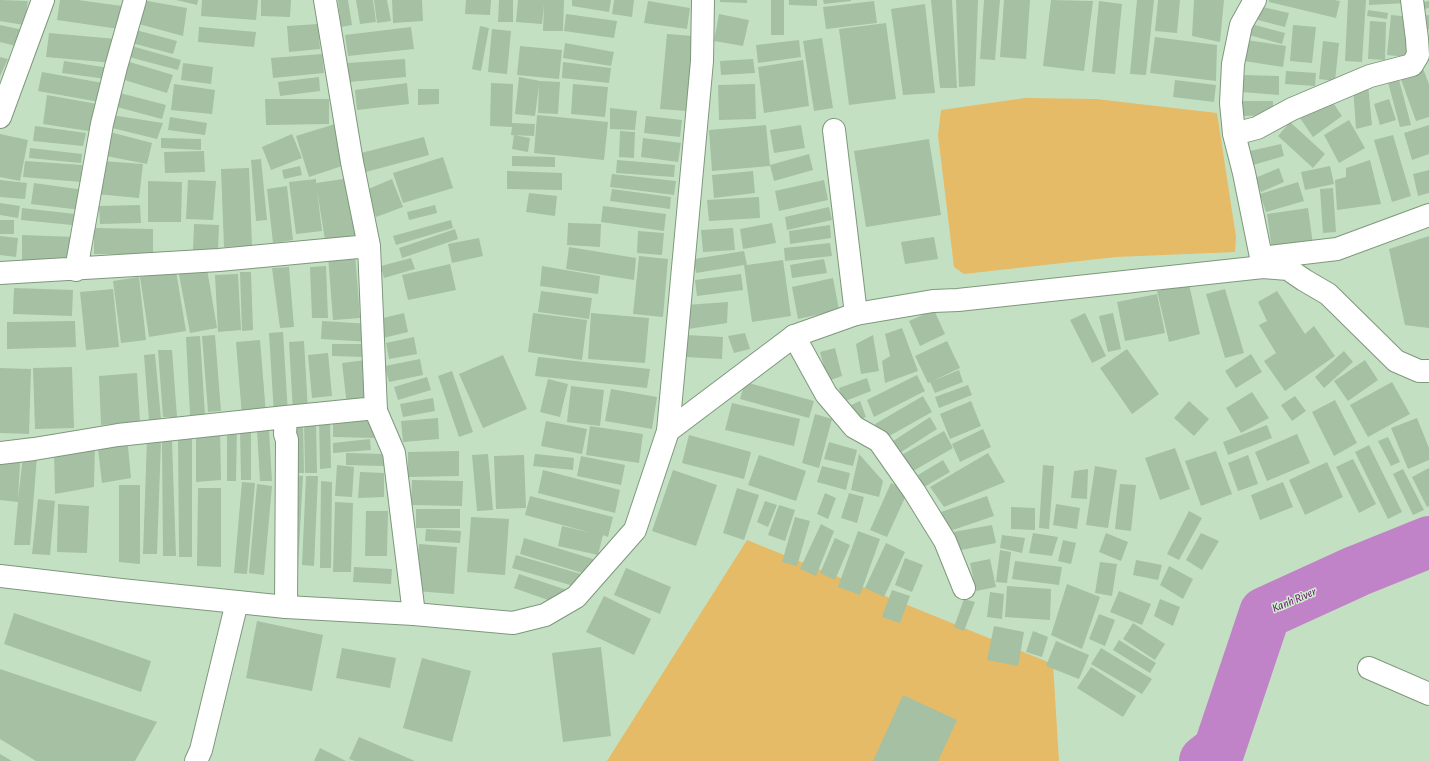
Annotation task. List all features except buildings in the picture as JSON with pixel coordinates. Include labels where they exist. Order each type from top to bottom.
[{"type":"street","points":[[0,117],[43,0]]},
{"type":"street","points":[[76,270],[102,124],[135,0]]},
{"type":"street","points":[[325,0],[352,162],[369,246],[376,408],[394,453],[414,614]]},
{"type":"street","points":[[0,576],[286,607],[414,614],[513,624],[546,615],[576,597],[635,530],[668,431],[702,61],[703,0]]},
{"type":"street","points":[[1254,0],[1242,25],[1233,64],[1231,103],[1234,134],[1244,173],[1262,262]]},
{"type":"street","points":[[1234,134],[1257,128],[1292,109],[1370,76],[1412,65],[1418,55],[1412,0]]},
{"type":"street","points":[[834,130],[856,314]]},
{"type":"street","points":[[668,431],[794,336],[856,314],[932,301],[973,298],[1262,262],[1337,248],[1429,215]]},
{"type":"street","points":[[0,273],[76,270],[220,260],[369,246]]},
{"type":"street","points":[[1262,262],[1288,269],[1328,294],[1396,361],[1418,371],[1429,371]]},
{"type":"street","points":[[794,336],[826,394],[854,427],[879,441],[914,491],[945,541],[964,588]]},
{"type":"street","points":[[0,453],[118,435],[376,408]]},
{"type":"street","points":[[286,417],[286,607]]},
{"type":"street","points":[[196,761],[201,750],[237,602]]},
{"type":"street","points":[[1369,668],[1429,694]]},
{"type":"shaded area","points":[[1025,98],[1096,99],[1217,113],[1236,237],[1235,252],[1116,257],[964,274],[954,267],[938,135],[941,110]]},
{"type":"shaded area","points":[[747,540],[1053,664],[1059,761],[607,761]]},
{"type":"waterway","name":"Kanh River","points":[[1205,761],[1219,750],[1265,613],[1357,571],[1429,542]]}]
